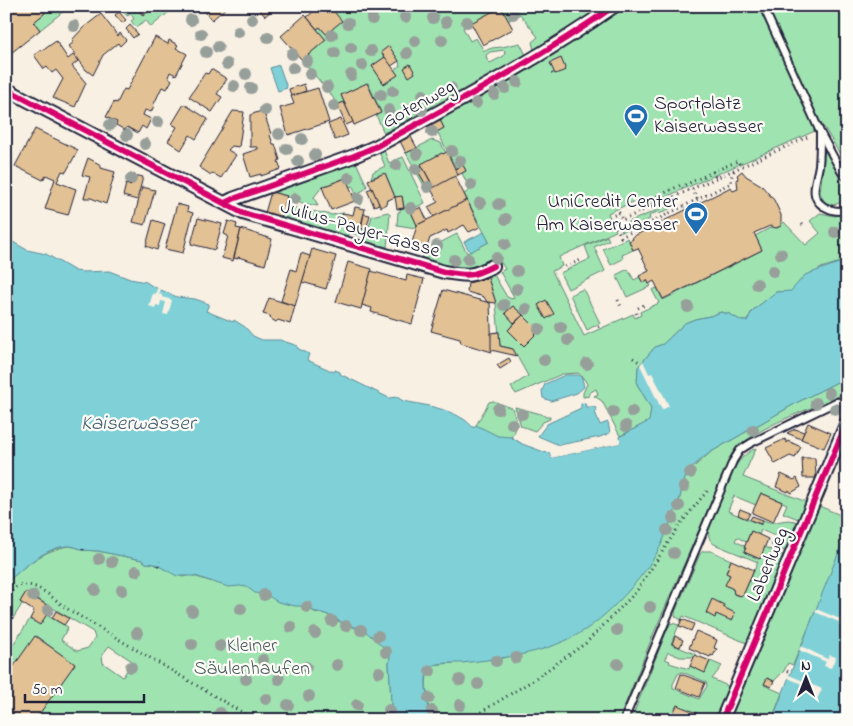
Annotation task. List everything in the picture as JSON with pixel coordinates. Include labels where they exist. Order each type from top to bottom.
[{"type":"street","name":"Gotenweg","points":[[225,203],[377,146],[515,70],[587,26],[614,6]]},
{"type":"street","name":"Julius-Payer-Gasse","points":[[6,88],[243,213],[444,272],[467,276],[493,266]]},
{"type":"street","name":"Laberlweg","points":[[722,720],[847,422]]},
{"type":"lane","points":[[763,6],[820,132],[841,171],[847,178]]},
{"type":"lane","points":[[820,132],[819,164],[814,189],[817,202],[831,211],[842,211],[847,206]]},
{"type":"lane","points":[[624,720],[733,461],[740,450],[836,402],[847,401]]},
{"type":"path","points":[[734,170],[730,178],[731,184],[621,237],[612,216],[619,213],[622,220],[673,198],[684,192],[820,132]]},
{"type":"path","points":[[717,170],[738,160],[741,167]]},
{"type":"path","points":[[685,184],[714,172],[716,178]]},
{"type":"path","points":[[652,198],[681,185],[684,192]]},
{"type":"path","points":[[692,189],[698,200]]},
{"type":"path","points":[[673,198],[678,210]]},
{"type":"path","points":[[802,224],[805,227]]},
{"type":"path","points":[[565,268],[583,259]]},
{"type":"path","points":[[618,300],[622,309]]},
{"type":"path","points":[[638,308],[647,304]]},
{"type":"path","points":[[598,327],[602,325]]},
{"type":"path","points":[[633,358],[641,363]]},
{"type":"path","points":[[468,720],[530,682],[586,643],[636,592],[681,523],[713,483]]},
{"type":"path","points":[[6,600],[15,587],[26,584],[37,588],[66,608],[255,720]]},
{"type":"green space","points":[[40,6],[70,6],[40,30],[34,22],[45,13]]},
{"type":"green space","points":[[119,6],[136,6],[143,15],[152,8],[155,11],[161,6],[176,6],[151,27],[146,20],[136,27],[131,21],[134,19],[131,14],[127,16]]},
{"type":"green space","points":[[329,6],[564,6],[567,9],[575,6],[587,6],[591,14],[534,50],[532,42],[538,37],[520,14],[508,21],[501,7],[463,28],[470,41],[476,38],[484,51],[520,43],[526,55],[384,133],[376,115],[381,112],[368,83],[341,95],[344,102],[337,105],[332,96],[302,60],[326,40],[317,29],[320,27],[326,34],[341,21]],"holes":[[[389,47],[399,61],[400,66],[394,70],[397,75],[384,84],[372,66],[385,57]],[[504,50],[504,56],[490,63],[487,60],[486,55],[490,52]]]},
{"type":"green space","name":"Sportplatz Kaiserwasser","points":[[628,6],[847,6],[847,166],[824,127],[645,206],[642,198],[608,213],[616,231],[559,257],[562,266],[552,271],[584,336],[633,314],[635,318],[641,315],[640,312],[659,303],[652,290],[657,288],[663,300],[762,250],[755,236],[772,227],[778,228],[784,222],[806,245],[820,233],[810,221],[820,213],[835,216],[847,213],[847,260],[821,268],[791,292],[776,292],[752,311],[747,321],[742,321],[721,312],[695,319],[685,323],[663,344],[655,347],[638,367],[637,384],[651,408],[650,421],[620,436],[602,401],[594,396],[598,394],[596,389],[589,393],[589,396],[583,397],[587,384],[578,373],[562,374],[516,394],[511,387],[528,376],[513,349],[500,346],[496,303],[488,278],[494,275],[507,297],[512,299],[514,297],[500,272],[505,269],[497,256],[469,269],[449,267],[422,258],[425,246],[430,248],[457,234],[467,253],[489,242],[464,194],[470,190],[462,173],[466,170],[462,165],[456,168],[437,131],[444,128],[440,120],[554,55]],"holes":[[[513,306],[539,331],[524,345],[508,330],[514,323],[505,313]]]},
{"type":"green space","points":[[432,140],[441,143],[446,153],[422,164],[417,169],[426,185],[431,183],[434,188],[427,191],[406,153]]},
{"type":"green space","points":[[825,149],[846,191],[842,202],[833,205],[825,203],[820,193]]},
{"type":"green space","points":[[384,150],[389,163],[403,157],[425,203],[410,210],[417,225],[416,228],[397,225],[398,212],[404,208],[402,197],[395,197],[385,173],[371,178],[373,172],[385,166],[379,152]]},
{"type":"green space","points":[[356,162],[367,186],[360,192],[363,201],[361,205],[353,186],[349,187],[345,178],[322,187],[314,197],[318,206],[286,200],[287,196],[271,192]]},
{"type":"green space","points":[[672,204],[673,207],[659,214],[657,212],[649,216],[650,219],[622,232],[619,226]]},
{"type":"green space","points":[[285,206],[332,215],[343,213],[340,224],[368,231],[372,216],[388,212],[390,214],[387,247],[363,241],[364,237],[349,232],[348,236],[281,218]]},
{"type":"green space","points":[[607,236],[609,240],[594,247],[605,271],[568,289],[560,273],[590,259],[585,246]]},
{"type":"green space","points":[[628,238],[633,250],[622,255],[623,259],[611,265],[603,249]]},
{"type":"green space","points":[[628,269],[634,280],[640,277],[643,283],[647,280],[651,286],[627,297],[616,275]]},
{"type":"green space","points":[[583,289],[600,323],[587,330],[570,295]]},
{"type":"green space","points":[[847,377],[847,390],[843,394],[770,426],[744,442],[733,452],[653,635],[619,720],[431,720],[426,683],[429,669],[432,665],[502,658],[636,581],[661,544],[689,471],[711,452],[798,402]]},
{"type":"green space","points":[[493,401],[512,408],[516,420],[516,430],[511,437],[522,444],[474,429],[489,402]]},
{"type":"green space","points":[[515,407],[550,417],[550,419],[543,422],[535,431],[521,426]]},
{"type":"green space","points":[[756,448],[743,477],[809,503],[801,520],[783,513],[787,504],[761,493],[756,505],[734,496],[728,511],[761,525],[763,520],[773,522],[789,520],[800,523],[788,553],[771,545],[775,536],[761,530],[759,535],[751,531],[746,542],[737,537],[735,541],[745,546],[744,552],[759,559],[765,547],[787,557],[749,644],[683,616],[681,620],[675,616],[675,612],[703,551],[711,551],[731,560],[726,573],[730,575],[726,585],[733,589],[734,594],[738,596],[744,593],[758,562],[714,544],[710,538],[709,526],[727,482],[739,461]]},
{"type":"green space","points":[[817,505],[847,518],[847,531],[838,554],[847,558],[815,612],[793,665],[788,663],[784,671],[774,681],[767,678],[764,685],[782,693],[774,714],[780,720],[727,720]]},
{"type":"green space","name":"Kleiner Säulenhaufen","points":[[69,546],[81,550],[98,551],[142,560],[183,577],[190,575],[213,582],[219,577],[307,606],[314,612],[326,614],[355,628],[361,627],[382,646],[392,651],[389,663],[392,720],[35,720],[74,664],[36,636],[6,677],[6,655],[30,619],[40,624],[46,615],[68,627],[61,640],[77,651],[88,648],[95,638],[93,632],[26,592],[20,602],[22,604],[6,630],[6,584],[34,560]],"holes":[[[109,646],[132,661],[123,677],[103,663],[102,655]]]},
{"type":"green space","points":[[671,623],[679,625],[671,644],[695,654],[694,657],[680,657],[668,652],[665,659],[670,661],[669,663],[689,669],[690,666],[705,672],[710,661],[722,666],[712,679],[732,688],[717,720],[631,720]],"holes":[[[682,672],[706,682],[707,686],[699,699],[673,688],[678,674]]]},
{"type":"water","points":[[279,65],[287,88],[278,91],[270,68]]},
{"type":"water","points":[[484,232],[489,242],[470,252],[464,242]]},
{"type":"water","name":"Kaiserwasser","points":[[6,238],[27,250],[46,254],[75,271],[109,271],[130,279],[146,282],[177,297],[195,299],[209,304],[206,311],[233,322],[234,320],[245,327],[253,336],[262,340],[280,340],[298,346],[297,348],[309,354],[307,360],[334,372],[335,370],[340,372],[340,374],[389,398],[397,397],[403,401],[451,413],[465,420],[474,428],[476,425],[498,436],[511,437],[522,444],[550,453],[551,458],[620,443],[619,437],[649,421],[651,408],[637,384],[638,367],[655,347],[663,344],[685,323],[721,312],[742,321],[747,321],[752,311],[776,292],[791,291],[805,275],[847,260],[847,377],[798,402],[711,452],[693,466],[686,475],[679,501],[656,554],[639,579],[595,623],[571,638],[541,650],[494,659],[431,666],[427,672],[426,685],[431,720],[392,720],[389,663],[391,651],[382,646],[361,627],[348,625],[328,615],[312,610],[307,606],[295,606],[278,602],[267,595],[255,593],[247,587],[228,587],[195,576],[177,576],[155,564],[146,563],[142,560],[98,551],[81,550],[72,546],[62,546],[41,555],[30,562],[6,584]]},
{"type":"water","points":[[565,375],[578,375],[582,378],[584,387],[577,393],[551,401],[543,398],[542,391],[545,384]]},
{"type":"water","points":[[585,403],[586,407],[595,407],[600,425],[608,422],[610,433],[600,437],[559,445],[538,436],[547,424],[581,408],[581,404]]},
{"type":"water","points":[[847,531],[847,720],[772,720]]},
{"type":"pier","points":[[157,288],[161,289],[159,294],[162,297],[172,300],[168,315],[163,314],[166,302],[161,301],[160,306],[156,305],[155,308],[149,306],[153,293],[156,294]]},
{"type":"pier","points":[[643,361],[649,374],[652,373],[669,406],[662,410],[640,365]]},
{"type":"pier","points":[[620,438],[620,443],[551,458],[550,453],[552,452],[553,455],[618,441],[617,439]]},
{"type":"pier","points":[[816,609],[840,619],[841,616],[847,618],[847,629],[839,625],[839,622],[815,612]]},
{"type":"pier","points":[[801,646],[827,659],[830,655],[836,657],[831,668],[824,666],[826,662],[799,650]]},
{"type":"pier","points":[[789,675],[822,689],[817,699],[810,696],[813,689],[788,678]]},
{"type":"building","points":[[6,6],[40,6],[45,13],[34,22],[40,30],[6,57],[6,42],[9,40],[6,37]]},
{"type":"building","points":[[136,6],[161,6],[155,11],[152,8],[143,16]]},
{"type":"building","points":[[200,6],[228,6],[212,20]]},
{"type":"building","points":[[256,6],[277,6],[265,16]]},
{"type":"building","points":[[320,6],[329,6],[342,21],[326,34],[320,27],[317,29],[307,17]]},
{"type":"building","points":[[501,7],[513,29],[483,45],[471,23]]},
{"type":"building","points":[[119,12],[126,20],[122,23],[115,15]]},
{"type":"building","points":[[101,14],[118,36],[120,33],[126,40],[120,46],[118,43],[103,55],[93,75],[86,70],[69,46],[83,28]]},
{"type":"building","points":[[305,15],[326,40],[302,60],[281,36]]},
{"type":"building","points":[[130,25],[138,34],[133,38],[126,29]]},
{"type":"building","points":[[155,37],[168,44],[169,40],[178,45],[176,48],[187,54],[176,75],[170,72],[168,77],[172,80],[167,89],[162,87],[151,112],[145,110],[143,115],[151,119],[146,129],[142,126],[138,133],[127,127],[125,130],[116,125],[117,122],[106,117],[114,102],[117,103],[124,89],[127,90]]},
{"type":"building","points":[[56,41],[68,59],[73,55],[78,61],[72,66],[86,83],[75,107],[53,98],[63,79],[56,70],[52,73],[47,67],[44,69],[34,55]]},
{"type":"building","points":[[389,46],[399,61],[391,66],[381,52]]},
{"type":"building","points":[[385,57],[398,75],[384,84],[372,66]]},
{"type":"building","points":[[561,58],[566,70],[555,74],[550,63]]},
{"type":"building","points":[[410,64],[415,73],[409,77],[404,68]]},
{"type":"building","points":[[211,69],[227,79],[217,94],[222,97],[212,112],[189,97],[205,73],[208,74]]},
{"type":"building","points":[[367,83],[381,113],[354,125],[341,95]]},
{"type":"building","points":[[304,84],[306,91],[291,96],[289,89]]},
{"type":"building","points":[[318,88],[329,122],[288,135],[280,108],[294,104],[291,96]]},
{"type":"building","points":[[344,102],[353,122],[346,125],[337,105]]},
{"type":"building","points":[[184,104],[208,119],[196,139],[190,135],[181,150],[168,141],[177,127],[172,124]]},
{"type":"building","points":[[233,111],[244,112],[239,147],[232,146],[228,150],[236,155],[221,178],[212,173],[211,175],[199,167]]},
{"type":"building","points":[[261,111],[262,114],[264,113],[273,144],[275,144],[281,169],[261,176],[261,174],[250,177],[243,154],[258,149],[258,147],[250,147],[250,115]]},
{"type":"building","points":[[341,119],[348,135],[335,140],[328,124]]},
{"type":"building","points":[[440,120],[444,128],[435,133],[430,125]]},
{"type":"building","points":[[35,129],[78,150],[66,172],[62,171],[57,182],[76,189],[68,215],[45,209],[55,179],[46,175],[43,180],[15,166]]},
{"type":"building","points":[[410,135],[417,148],[406,153],[400,141]]},
{"type":"building","points":[[447,152],[458,175],[434,188],[421,164]]},
{"type":"building","points":[[88,158],[101,165],[101,168],[115,172],[106,204],[91,198],[84,198],[90,177],[82,175]]},
{"type":"building","points":[[463,165],[466,171],[458,175],[455,169]]},
{"type":"building","points":[[422,166],[431,183],[426,185],[417,169]]},
{"type":"building","name":"UniCredit Center Am Kaiserwasser","points":[[742,171],[746,176],[761,185],[774,200],[781,215],[781,226],[776,228],[770,226],[754,233],[762,250],[663,299],[654,281],[649,284],[647,280],[643,283],[639,276],[649,271],[638,248],[633,250],[629,241],[633,239],[632,237],[731,187],[733,191],[738,189],[737,175]]},
{"type":"building","points":[[385,173],[395,197],[386,201],[387,204],[381,207],[368,180]]},
{"type":"building","points":[[134,175],[143,177],[137,200],[123,196],[126,184],[131,186]]},
{"type":"building","points":[[455,176],[467,200],[434,217],[428,207],[438,202],[431,189]]},
{"type":"building","points":[[346,178],[355,201],[331,210],[322,187]]},
{"type":"building","points":[[142,187],[155,190],[145,225],[133,222]]},
{"type":"building","points":[[372,188],[379,204],[374,206],[367,190]]},
{"type":"building","points":[[271,192],[287,196],[281,218],[265,213]]},
{"type":"building","points":[[402,196],[404,208],[397,209],[395,197]]},
{"type":"building","points":[[467,200],[480,227],[469,232],[464,225],[448,233],[447,230],[430,238],[427,247],[412,243],[417,225]]},
{"type":"building","points":[[177,204],[188,207],[187,211],[193,213],[183,253],[165,249]]},
{"type":"building","points":[[355,207],[365,209],[360,229],[340,224],[343,213],[353,215]]},
{"type":"building","points":[[421,207],[427,220],[417,225],[411,212]]},
{"type":"building","points":[[364,214],[370,215],[366,230],[361,228]]},
{"type":"building","points":[[198,218],[222,224],[215,250],[191,244]]},
{"type":"building","points":[[153,220],[165,224],[157,250],[146,246]]},
{"type":"building","points":[[228,221],[237,224],[236,228],[241,229],[233,261],[222,258],[228,236],[224,234]]},
{"type":"building","points":[[241,229],[272,239],[265,265],[238,257],[238,259],[234,258]]},
{"type":"building","points":[[312,249],[336,256],[326,289],[302,282]]},
{"type":"building","points":[[301,253],[310,256],[295,306],[281,301],[291,269],[296,271]]},
{"type":"building","points":[[348,262],[372,269],[361,309],[336,302]]},
{"type":"building","points":[[371,271],[406,281],[407,275],[424,279],[412,324],[371,312],[372,308],[362,305]]},
{"type":"building","points":[[488,278],[496,303],[487,302],[484,297],[467,292],[468,283]]},
{"type":"building","points":[[443,290],[490,303],[492,352],[461,343],[460,339],[431,331]]},
{"type":"building","points":[[269,298],[295,306],[290,324],[278,320],[276,322],[270,316],[263,314]]},
{"type":"building","points":[[546,300],[554,314],[546,319],[538,305]]},
{"type":"building","points":[[513,306],[523,315],[514,323],[505,313]]},
{"type":"building","points":[[523,315],[539,331],[524,346],[508,330]]},
{"type":"building","points":[[499,332],[500,346],[513,349],[517,356],[491,350],[491,333]]},
{"type":"building","points":[[509,358],[511,362],[500,369],[497,365]]},
{"type":"building","points":[[808,423],[831,433],[824,448],[801,439]]},
{"type":"building","points":[[795,429],[804,432],[801,439],[787,433]]},
{"type":"building","points":[[785,439],[787,443],[788,441],[801,447],[795,458],[790,456],[775,464],[766,448]]},
{"type":"building","points":[[802,458],[815,458],[816,478],[803,478]]},
{"type":"building","points":[[781,474],[794,480],[797,478],[801,487],[791,493],[789,490],[788,492],[776,487]]},
{"type":"building","points":[[761,493],[782,502],[773,522],[752,513]]},
{"type":"building","points":[[740,509],[750,513],[747,519],[738,515]]},
{"type":"building","points":[[752,516],[763,520],[761,524],[750,520]]},
{"type":"building","points":[[751,531],[768,539],[760,559],[744,552]]},
{"type":"building","points":[[731,560],[754,570],[741,596],[734,594],[733,589],[725,585],[730,575],[726,573]]},
{"type":"building","points":[[26,592],[51,608],[40,625],[30,619],[34,611],[20,602]]},
{"type":"building","points":[[712,599],[735,613],[732,621],[716,614],[715,618],[706,613]]},
{"type":"building","points":[[56,611],[69,618],[64,625],[52,618]]},
{"type":"building","points":[[682,619],[694,624],[691,631],[679,626]]},
{"type":"building","points":[[696,631],[717,640],[714,648],[717,649],[713,656],[711,655],[710,657],[689,648]]},
{"type":"building","points":[[35,636],[75,664],[35,720],[6,720],[6,677]]},
{"type":"building","points":[[675,636],[683,640],[680,647],[672,644]]},
{"type":"building","points":[[695,655],[710,661],[705,673],[690,666]]},
{"type":"building","points":[[681,674],[705,683],[699,697],[676,688]]},
{"type":"building","points":[[767,678],[774,681],[771,687],[764,684]]},
{"type":"building","points":[[677,705],[697,713],[696,720],[670,720]]},
{"type":"cycle path","points":[[225,203],[377,146],[527,62],[614,6]]},
{"type":"cycle path","points":[[6,89],[243,213],[444,272],[469,275],[493,266]]},
{"type":"cycle path","points":[[722,720],[847,422]]},
{"type":"place","name":"Sportplatz Kaiserwasser","points":[[636,137]]},
{"type":"place","name":"UniCredit Center Am Kaiserwasser","points":[[696,235]]}]
